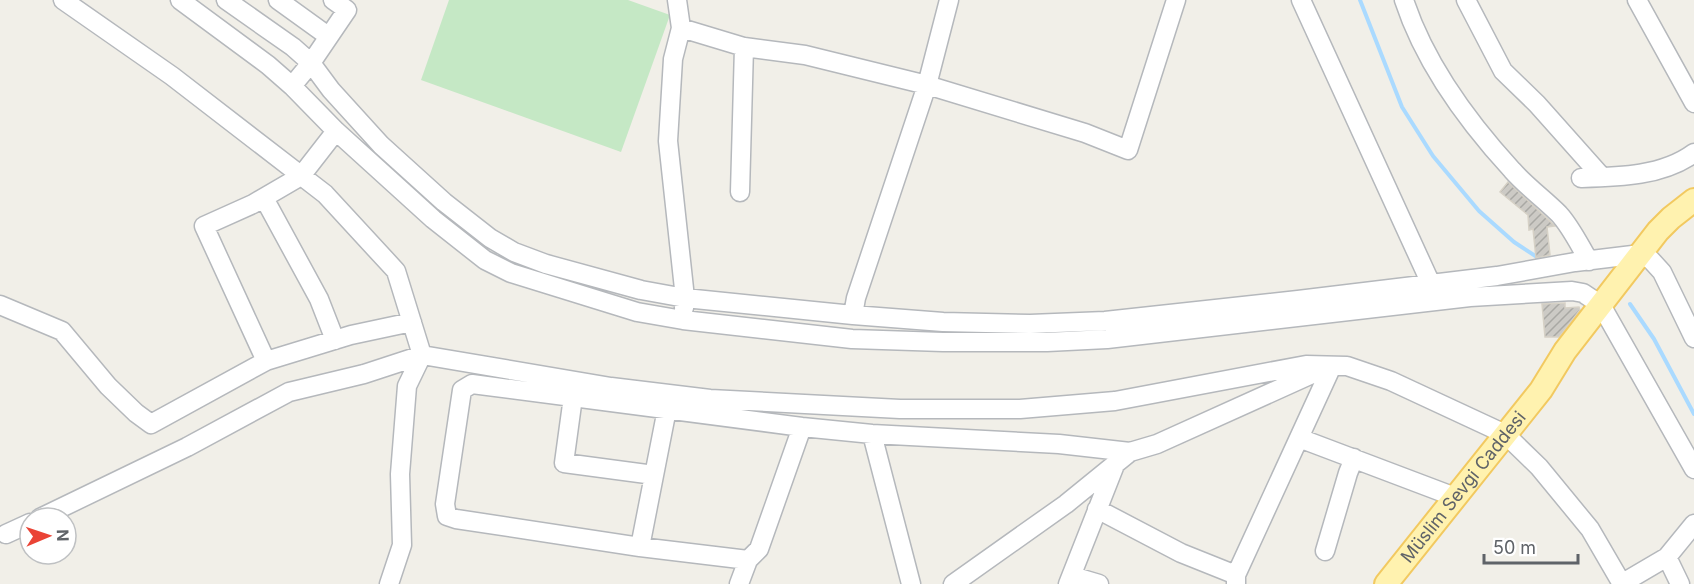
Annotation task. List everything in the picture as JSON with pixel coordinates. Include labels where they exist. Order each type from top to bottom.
[{"type":"main road","name":"Müslim Sevgi Caddesi","points":[[1386,584],[1541,390],[1574,358],[1604,310],[1646,257],[1672,235],[1692,202]]},
{"type":"street","points":[[63,0],[172,76],[325,194],[396,271],[422,355],[407,387],[400,474],[402,545],[389,584]]},
{"type":"street","points":[[180,0],[268,65],[292,86],[333,136],[485,260],[511,273],[625,309],[682,320],[852,339],[1047,342],[1107,339],[1470,297],[1572,291],[1583,293],[1604,310],[1694,469]]},
{"type":"street","points":[[226,0],[293,46],[311,63],[331,90],[381,145],[444,202],[490,238],[514,252],[546,264],[641,290],[685,298],[943,322],[1105,321],[1497,276],[1589,261],[1646,257],[1667,280],[1694,338]]},
{"type":"street","points":[[279,0],[328,36]]},
{"type":"street","points":[[292,86],[311,63],[347,10],[333,0]]},
{"type":"street","points":[[677,0],[681,28],[673,59],[668,141],[685,298],[682,320]]},
{"type":"street","points":[[853,315],[856,298],[927,85],[949,0]]},
{"type":"street","points":[[681,28],[744,47],[806,54],[927,85],[1085,133],[1128,150],[1176,0]]},
{"type":"street","points":[[1301,0],[1431,284]]},
{"type":"street","points":[[1404,0],[1412,26],[1448,90],[1514,173],[1561,216],[1589,261]]},
{"type":"street","points":[[1466,0],[1503,71],[1537,104],[1602,177]]},
{"type":"street","points":[[1636,0],[1694,103]]},
{"type":"street","points":[[740,192],[744,47]]},
{"type":"street","points":[[266,361],[204,226],[264,198],[301,176],[333,136]]},
{"type":"street","points":[[1581,178],[1668,167],[1682,162],[1694,153]]},
{"type":"street","points":[[264,198],[320,299],[334,340]]},
{"type":"street","points":[[0,305],[62,331],[108,386],[136,413],[152,424],[266,361],[334,340],[412,322]]},
{"type":"street","points":[[64,506],[187,447],[289,392],[364,374],[422,355],[611,387],[710,399],[900,410],[1020,409],[1115,401],[1306,365],[1347,366],[1391,381],[1505,434],[1539,467],[1590,529],[1622,584],[1667,557],[1694,524]]},
{"type":"street","points":[[1097,509],[1236,579],[1331,366]]},
{"type":"street","points":[[953,584],[1066,504],[1123,458],[1331,366]]},
{"type":"street","points":[[748,560],[640,547],[447,516],[445,504],[462,390],[472,384],[872,434],[1059,444],[1123,458]]},
{"type":"street","points":[[573,397],[564,464],[654,475]]},
{"type":"street","points":[[640,547],[667,409]]},
{"type":"street","points":[[739,584],[748,560],[759,549],[802,427]]},
{"type":"street","points":[[872,434],[911,584]]},
{"type":"street","points":[[1299,438],[1455,497]]},
{"type":"street","points":[[1099,584],[1070,580],[1097,509],[1123,458]]},
{"type":"street","points":[[1326,551],[1354,458]]},
{"type":"street","points":[[6,534],[18,528]]},
{"type":"street","points":[[1667,557],[1680,584]]},
{"type":"green space","points":[[449,0],[628,0],[670,15],[621,152],[421,80]]},
{"type":"building","points":[[1508,182],[1555,226],[1547,227],[1550,255],[1536,258],[1533,229],[1529,230],[1528,215],[1500,192]]},
{"type":"building","points":[[1565,303],[1565,308],[1579,307],[1580,310],[1559,337],[1545,337],[1542,304]]},
{"type":"waterway","points":[[1360,0],[1402,107],[1433,156],[1479,211],[1514,242],[1543,261]]},
{"type":"waterway","points":[[1630,304],[1654,339],[1694,414]]}]
